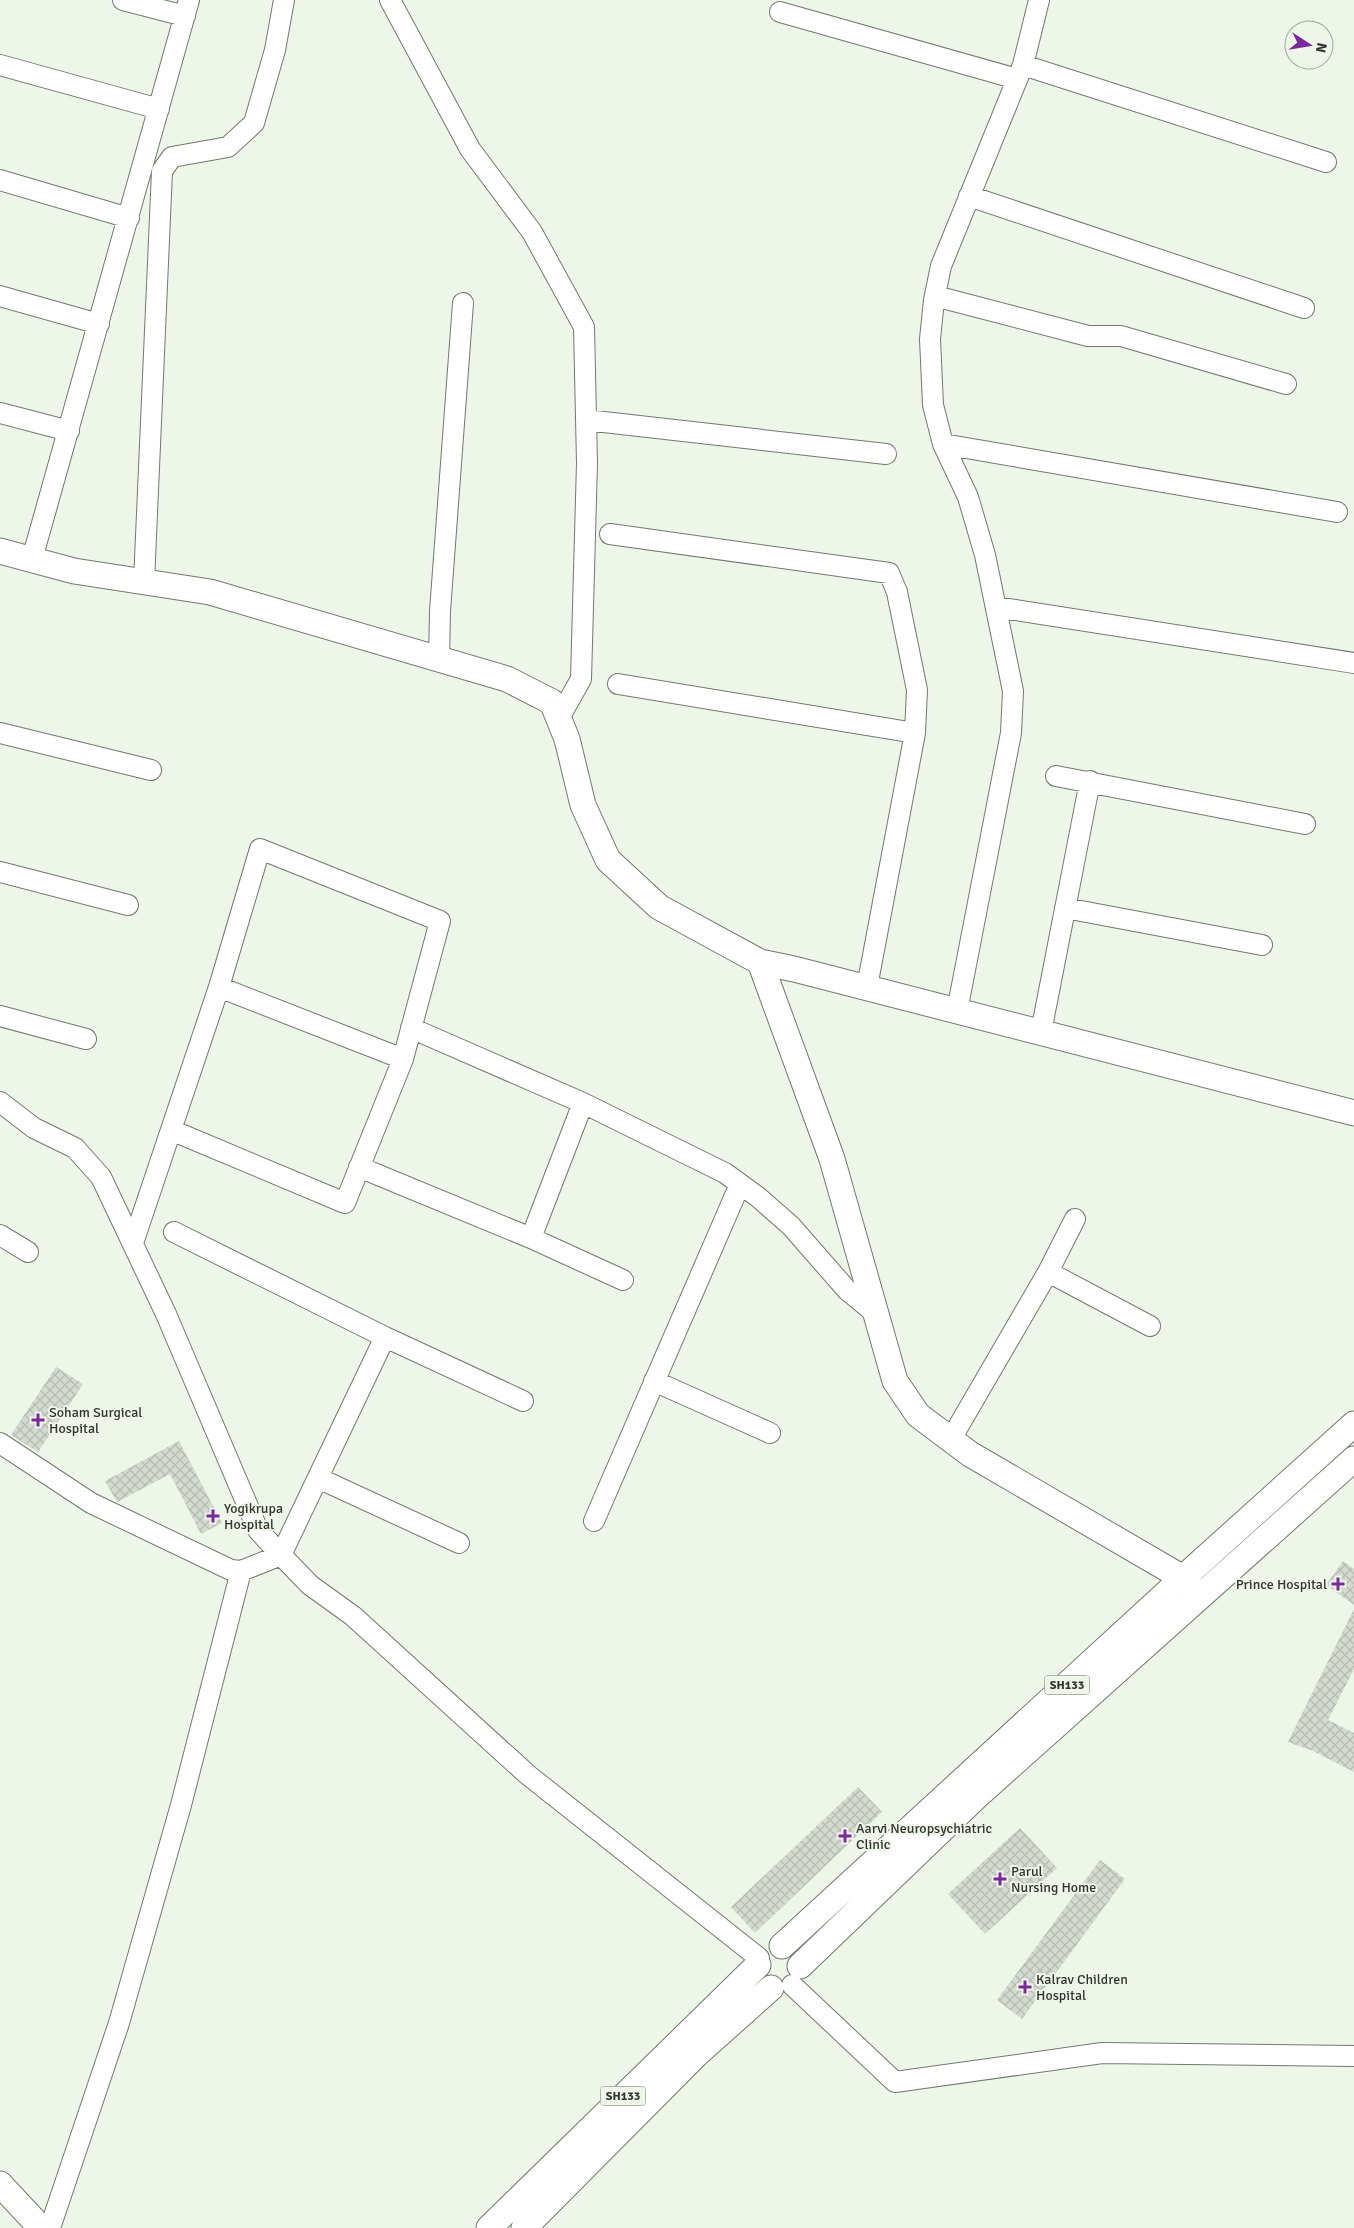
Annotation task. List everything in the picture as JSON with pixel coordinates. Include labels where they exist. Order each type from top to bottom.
[{"type":"main road","points":[[0,550],[74,571],[210,592],[507,679],[552,702],[567,739],[583,805],[608,860],[659,907],[760,962],[866,987],[1354,1112]]},
{"type":"main road","points":[[760,962],[832,1159],[895,1381],[918,1415],[970,1454],[1191,1587]]},
{"type":"main road","name":"SH133","points":[[782,1946],[1191,1587],[1354,1424]]},
{"type":"main road","points":[[524,2228],[697,2054],[788,1979],[1191,1587],[1354,1459]]},
{"type":"main road","points":[[782,1946],[794,1952],[788,1979],[760,1978],[759,1962],[769,1948],[782,1946]]},
{"type":"main road","name":"SH133","points":[[490,2228],[759,1962]]},
{"type":"main road","points":[[0,2184],[41,2228]]},
{"type":"main road","points":[[0,2209],[18,2228]]},
{"type":"street","points":[[32,559],[187,8],[123,0]]},
{"type":"street","points":[[144,582],[162,171],[172,157],[228,146],[254,122],[276,50],[284,0]]},
{"type":"street","points":[[390,0],[470,149],[532,232],[584,327],[587,463],[581,679],[558,718]]},
{"type":"street","points":[[957,1011],[1011,733],[1013,691],[985,555],[972,509],[943,444],[933,405],[930,339],[941,266],[1020,72],[1039,0]]},
{"type":"street","points":[[780,12],[1020,72],[1326,162]]},
{"type":"street","points":[[0,65],[159,108]]},
{"type":"street","points":[[0,180],[129,218]]},
{"type":"street","points":[[969,196],[1304,308]]},
{"type":"street","points":[[0,296],[99,324]]},
{"type":"street","points":[[935,296],[1088,336],[1121,336],[1286,384]]},
{"type":"street","points":[[440,659],[440,611],[463,303]]},
{"type":"street","points":[[0,413],[69,432]]},
{"type":"street","points":[[586,420],[886,454]]},
{"type":"street","points":[[943,444],[1337,512]]},
{"type":"street","points":[[610,534],[889,573],[902,610],[917,690],[915,733],[866,987]]},
{"type":"street","points":[[996,607],[1354,663]]},
{"type":"street","points":[[618,684],[915,733]]},
{"type":"street","points":[[0,733],[152,770]]},
{"type":"street","points":[[1056,776],[1090,781],[1305,824]]},
{"type":"street","points":[[1042,1032],[1090,781]]},
{"type":"street","points":[[133,1243],[171,1130],[220,987],[260,848],[440,921],[403,1059],[345,1203],[171,1130]]},
{"type":"street","points":[[0,872],[128,905]]},
{"type":"street","points":[[1065,908],[1262,945]]},
{"type":"street","points":[[220,987],[403,1059]]},
{"type":"street","points":[[0,1016],[86,1039]]},
{"type":"street","points":[[411,1028],[583,1103],[704,1161],[740,1184],[791,1226],[847,1290],[875,1314]]},
{"type":"street","points":[[0,1102],[34,1128],[75,1148],[101,1177],[166,1314],[258,1530],[310,1585],[354,1616],[528,1775],[759,1962]]},
{"type":"street","points":[[531,1238],[583,1103]]},
{"type":"street","points":[[359,1167],[531,1238],[623,1280]]},
{"type":"street","points":[[594,1522],[740,1184]]},
{"type":"street","points":[[950,1440],[1048,1272],[1074,1219]]},
{"type":"street","points":[[174,1232],[385,1337],[522,1402]]},
{"type":"street","points":[[0,1236],[28,1252]]},
{"type":"street","points":[[1048,1272],[1150,1326]]},
{"type":"street","points":[[0,1443],[91,1503],[231,1570],[241,1571],[281,1556],[385,1337]]},
{"type":"street","points":[[654,1381],[770,1433]]},
{"type":"street","points":[[318,1478],[459,1543]]},
{"type":"street","points":[[50,2228],[119,2023],[181,1805],[241,1571]]},
{"type":"street","points":[[788,1979],[895,2082],[1102,2053],[1354,2056]]},
{"type":"building","points":[[56,1367],[83,1384],[38,1452],[11,1435]]},
{"type":"building","points":[[179,1441],[222,1523],[201,1534],[170,1474],[117,1502],[105,1481]]},
{"type":"building","points":[[1343,1561],[1354,1569],[1354,1605],[1326,1585]]},
{"type":"building","points":[[1354,1609],[1354,1669],[1328,1720],[1354,1733],[1354,1772],[1313,1751],[1288,1742]]},
{"type":"building","points":[[858,1787],[882,1812],[755,1933],[731,1907]]},
{"type":"building","points":[[1020,1828],[1057,1868],[985,1934],[948,1894]]},
{"type":"building","points":[[1100,1860],[1125,1879],[1022,2019],[997,2000]]},
{"type":"place","name":"Soham Surgical Hospital","points":[[38,1420]]},
{"type":"place","name":"Yogikrupa Hospital","points":[[213,1516]]},
{"type":"place","name":"Prince Hospital","points":[[1338,1584]]},
{"type":"place","name":"Aarvi Neuropsychiatric Clinic","points":[[845,1836]]},
{"type":"place","name":"Parul Nursing Home","points":[[1000,1879]]},
{"type":"place","name":"Kalrav Children Hospital","points":[[1025,1987]]}]
